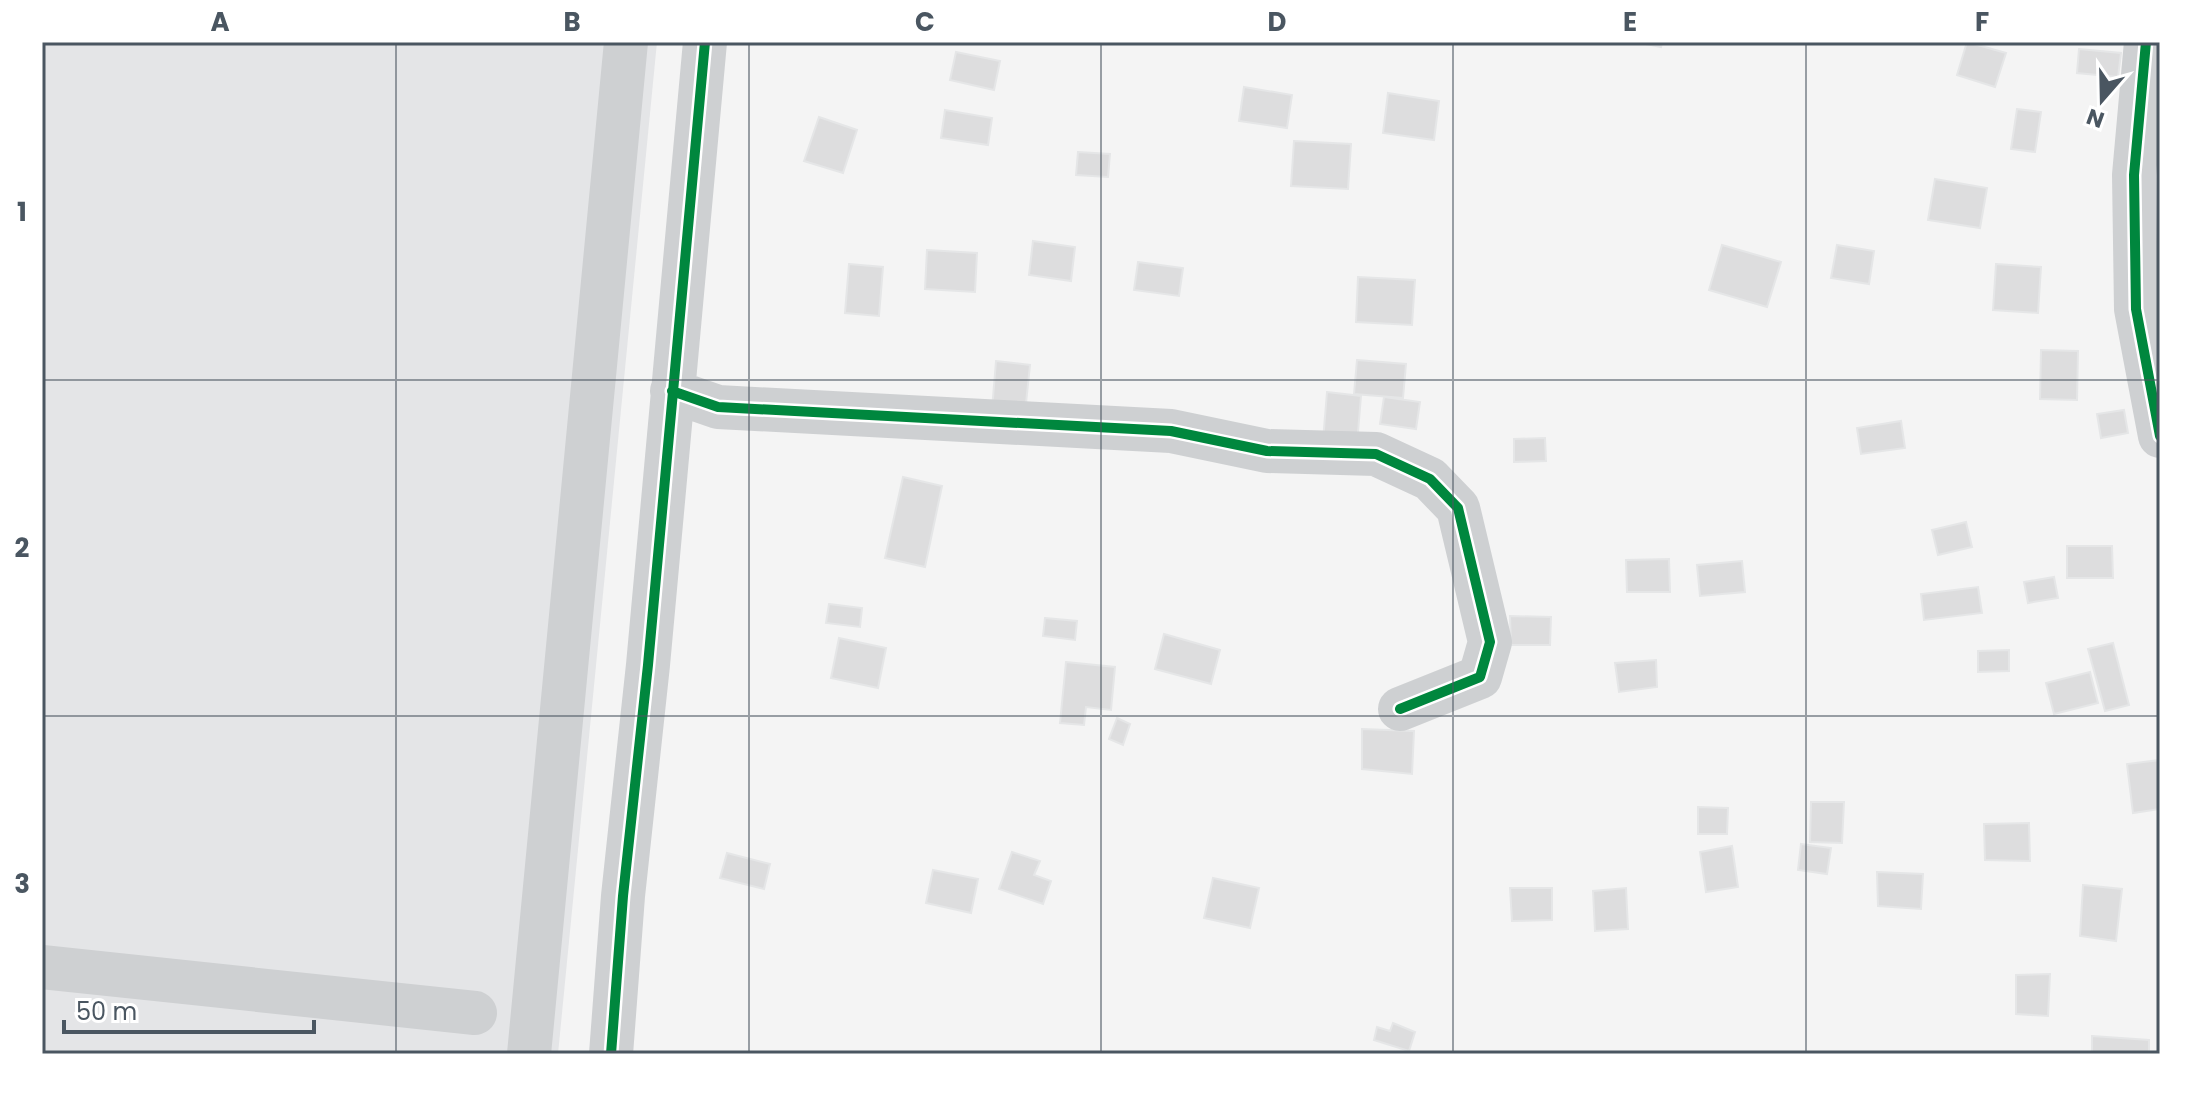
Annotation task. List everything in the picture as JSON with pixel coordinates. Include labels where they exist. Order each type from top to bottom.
[{"type":"street","points":[[529,1054],[626,42]]},
{"type":"street","points":[[611,1054],[623,896],[705,42]]},
{"type":"street","points":[[2146,42],[2134,175],[2136,309],[2160,436]]},
{"type":"street","points":[[672,391],[718,407],[1171,431],[1267,451],[1376,454],[1430,479],[1458,508],[1490,642],[1480,677],[1400,709]]},
{"type":"street","points":[[42,967],[475,1013]]},
{"type":"shaded area","points":[[42,42],[657,42],[558,1054],[42,1054]]},
{"type":"building","points":[[1636,42],[1662,42],[1661,47]]},
{"type":"building","points":[[1967,42],[2006,53],[1995,87],[1957,75]]},
{"type":"building","points":[[2079,49],[2121,53],[2118,77],[2077,73]]},
{"type":"building","points":[[956,52],[1000,61],[994,90],[950,80]]},
{"type":"building","points":[[1244,87],[1292,95],[1287,128],[1239,121]]},
{"type":"building","points":[[1388,93],[1439,101],[1434,140],[1383,133]]},
{"type":"building","points":[[2017,109],[2041,112],[2035,152],[2011,149]]},
{"type":"building","points":[[945,110],[992,118],[988,145],[941,138]]},
{"type":"building","points":[[819,117],[857,130],[843,173],[804,161]]},
{"type":"building","points":[[1294,141],[1351,144],[1348,189],[1291,186]]},
{"type":"building","points":[[1078,152],[1110,154],[1108,177],[1076,175]]},
{"type":"building","points":[[1935,179],[1987,188],[1980,228],[1928,220]]},
{"type":"building","points":[[1033,241],[1075,247],[1071,281],[1029,275]]},
{"type":"building","points":[[1722,245],[1781,262],[1767,307],[1709,290]]},
{"type":"building","points":[[1837,245],[1874,251],[1869,284],[1831,278]]},
{"type":"building","points":[[927,250],[977,253],[975,292],[925,289]]},
{"type":"building","points":[[1138,262],[1183,268],[1179,296],[1134,290]]},
{"type":"building","points":[[849,264],[883,267],[879,316],[845,313]]},
{"type":"building","points":[[1996,264],[2041,267],[2038,313],[1993,310]]},
{"type":"building","points":[[1358,277],[1415,280],[1412,325],[1356,322]]},
{"type":"building","points":[[2041,350],[2078,351],[2077,400],[2040,399]]},
{"type":"building","points":[[1357,360],[1406,364],[1403,398],[1354,394]]},
{"type":"building","points":[[996,361],[1030,365],[1025,413],[992,410]]},
{"type":"building","points":[[1327,392],[1361,396],[1357,444],[1323,441]]},
{"type":"building","points":[[1384,397],[1420,402],[1416,429],[1380,424]]},
{"type":"building","points":[[2124,410],[2128,433],[2101,438],[2097,414]]},
{"type":"building","points":[[1901,421],[1905,448],[1861,454],[1857,428]]},
{"type":"building","points":[[1545,438],[1546,461],[1514,462],[1514,439]]},
{"type":"building","points":[[903,477],[942,486],[925,567],[885,558]]},
{"type":"building","points":[[1966,522],[1972,547],[1938,555],[1932,530]]},
{"type":"building","points":[[2067,546],[2112,546],[2113,578],[2067,578]]},
{"type":"building","points":[[1669,559],[1670,592],[1627,592],[1626,560]]},
{"type":"building","points":[[1742,561],[1745,592],[1700,596],[1697,565]]},
{"type":"building","points":[[2054,577],[2058,598],[2028,603],[2024,582]]},
{"type":"building","points":[[1978,587],[1982,613],[1924,620],[1921,594]]},
{"type":"building","points":[[829,604],[862,608],[860,627],[826,623]]},
{"type":"building","points":[[1510,616],[1551,617],[1550,645],[1511,645]]},
{"type":"building","points":[[1045,618],[1077,621],[1075,640],[1043,636]]},
{"type":"building","points":[[1164,634],[1220,650],[1211,684],[1155,669]]},
{"type":"building","points":[[839,638],[886,648],[878,688],[831,678]]},
{"type":"building","points":[[2113,643],[2129,705],[2105,711],[2088,649]]},
{"type":"building","points":[[2009,650],[2009,671],[1978,672],[1978,651]]},
{"type":"building","points":[[1656,660],[1657,687],[1619,692],[1615,663]]},
{"type":"building","points":[[1066,662],[1115,667],[1111,710],[1086,707],[1084,725],[1060,723]]},
{"type":"building","points":[[2090,672],[2098,703],[2054,714],[2046,683]]},
{"type":"building","points":[[1117,718],[1130,724],[1123,745],[1109,739]]},
{"type":"building","points":[[1362,729],[1414,731],[1412,774],[1362,769]]},
{"type":"building","points":[[2160,760],[2160,809],[2133,813],[2127,764]]},
{"type":"building","points":[[1811,802],[1844,802],[1842,843],[1810,842]]},
{"type":"building","points":[[1698,807],[1728,808],[1727,834],[1698,834]]},
{"type":"building","points":[[2029,823],[2030,861],[1985,860],[1984,824]]},
{"type":"building","points":[[1801,844],[1831,848],[1827,874],[1798,870]]},
{"type":"building","points":[[1732,846],[1738,887],[1706,892],[1700,852]]},
{"type":"building","points":[[1012,852],[1040,861],[1034,875],[1051,881],[1043,904],[999,889]]},
{"type":"building","points":[[727,853],[770,864],[764,889],[720,878]]},
{"type":"building","points":[[933,870],[978,879],[971,913],[926,903]]},
{"type":"building","points":[[1877,872],[1923,874],[1921,909],[1878,906]]},
{"type":"building","points":[[1213,878],[1259,888],[1250,928],[1204,918]]},
{"type":"building","points":[[2083,885],[2122,889],[2116,941],[2080,936]]},
{"type":"building","points":[[1510,888],[1552,888],[1552,920],[1512,921]]},
{"type":"building","points":[[1626,888],[1628,929],[1595,931],[1593,891]]},
{"type":"building","points":[[2050,974],[2048,1016],[2016,1014],[2016,975]]},
{"type":"building","points":[[1393,1023],[1415,1032],[1409,1051],[1374,1040],[1377,1027],[1390,1031]]},
{"type":"building","points":[[2092,1036],[2149,1040],[2149,1054],[2092,1054]]},
{"type":"cycle path","points":[[611,1054],[623,896],[648,665],[705,42]]},
{"type":"cycle path","points":[[2146,42],[2134,175],[2136,309],[2160,436]]},
{"type":"cycle path","points":[[672,391],[718,407],[1171,431],[1267,451],[1376,454],[1430,479],[1458,508],[1490,642],[1480,677],[1400,709]]}]
